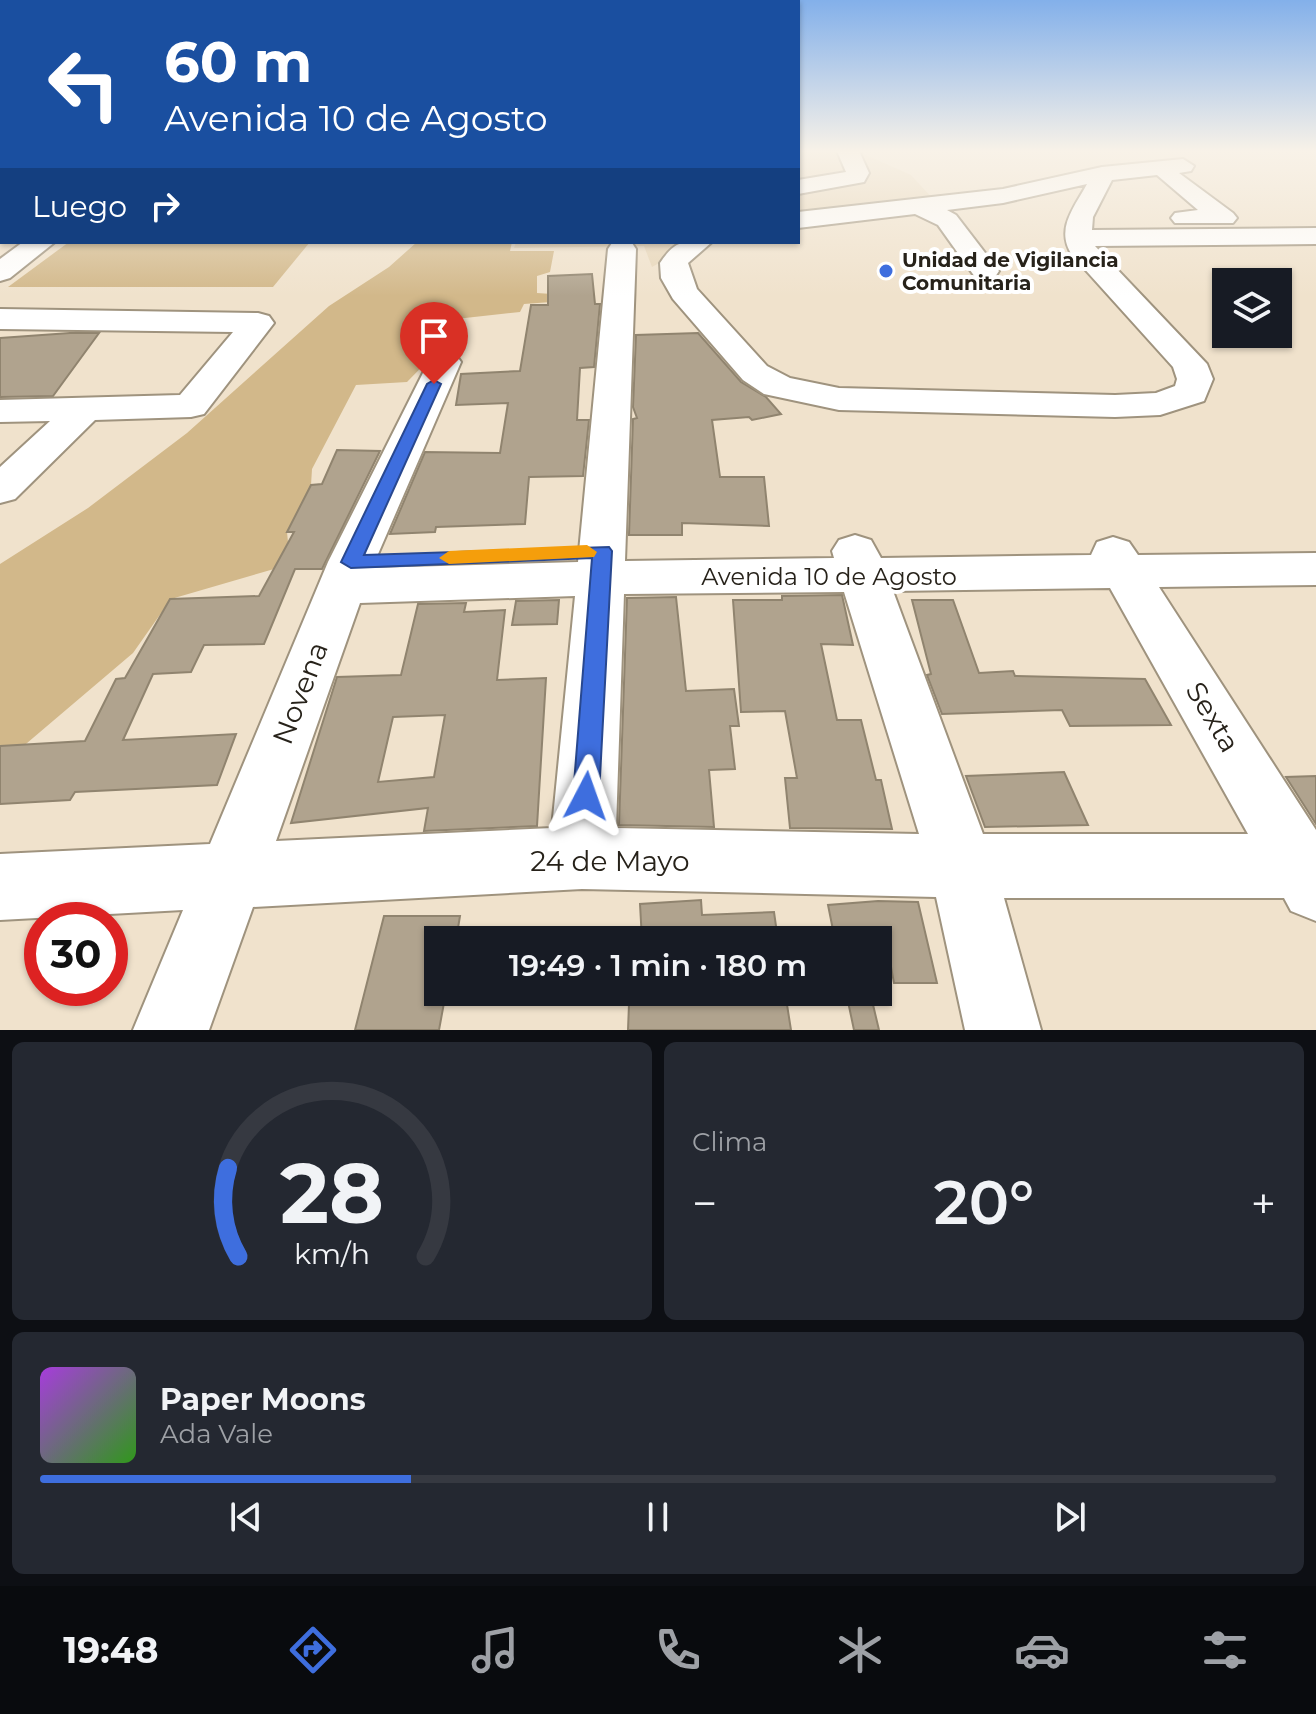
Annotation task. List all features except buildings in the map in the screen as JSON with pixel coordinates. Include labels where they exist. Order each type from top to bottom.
[{"type":"street","points":[[800,220],[970,199]]},
{"type":"street","points":[[695,244],[682,252],[674,263],[676,278],[684,293],[755,373],[777,386],[806,394],[870,400],[1115,406],[1160,404],[1191,393],[1195,379],[1190,364],[1082,249],[1077,238],[1082,213],[1089,199]]},
{"type":"street","points":[[1140,199],[1150,209],[1198,237]]},
{"type":"street","points":[[1150,209],[1224,218],[1204,199]]},
{"type":"street","points":[[917,205],[947,220],[985,271]]},
{"type":"street","points":[[1077,238],[1316,236]]},
{"type":"street","points":[[0,272],[38,244]]},
{"type":"street","points":[[582,858],[622,249]]},
{"type":"street","points":[[0,319],[258,323],[191,406],[0,411]]},
{"type":"street","name":"Novena","points":[[171,1030],[346,574],[444,362]]},
{"type":"street","points":[[0,490],[85,409]]},
{"type":"street","name":"Avenida 10 de Agosto","points":[[346,574],[602,565],[1117,559],[1316,546]]},
{"type":"street","name":"Avenida 10 de Agosto","points":[[1117,559],[1316,569]]},
{"type":"street","name":"Sexta","points":[[1117,559],[1311,874]]},
{"type":"street","points":[[860,563],[962,866],[1003,1030]]},
{"type":"street","name":"24 de Mayo","points":[[0,887],[582,858],[1311,874]]},
{"type":"shaded area","points":[[800,199],[934,200],[800,211]]},
{"type":"shaded area","points":[[66,244],[308,244],[273,287],[8,287]]},
{"type":"shaded area","points":[[415,244],[512,244],[510,251],[554,251],[550,272],[537,276],[537,293],[552,294],[551,302],[524,304],[520,312],[456,319],[458,330],[407,382],[356,385],[312,469],[311,485],[287,532],[288,542],[274,569],[171,599],[133,653],[0,766],[0,564],[88,508],[187,433],[329,306],[389,267]]},
{"type":"shaded area","points":[[515,244],[692,244],[652,267],[644,246],[514,248]]},
{"type":"slow traffic","points":[[449,558],[587,552]]},
{"type":"place","name":"Unidad de Vigilancia Comunitaria","points":[[886,271]]},
{"type":"route","points":[[434,384],[351,562],[603,551],[586,796]]}]
